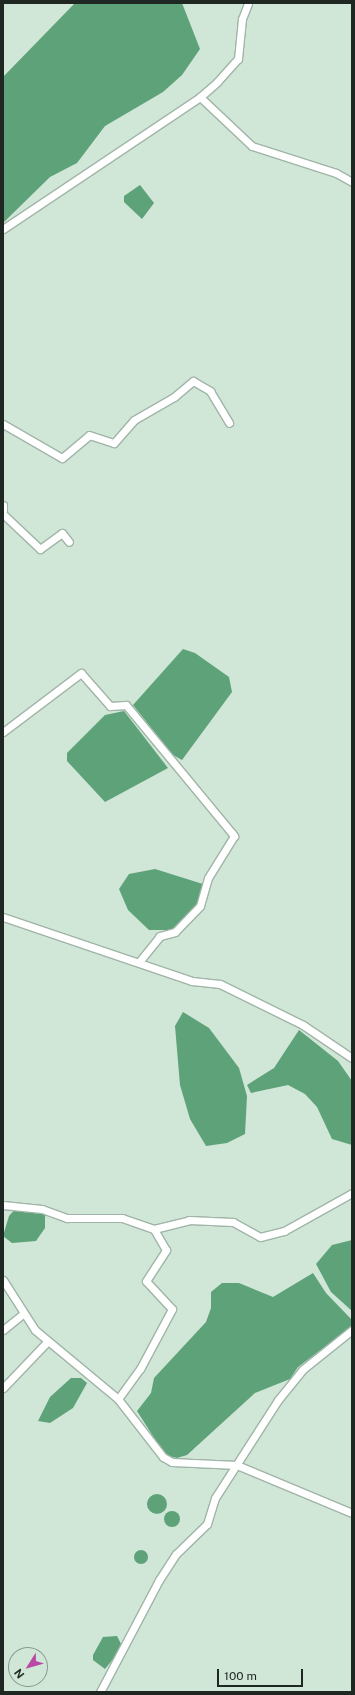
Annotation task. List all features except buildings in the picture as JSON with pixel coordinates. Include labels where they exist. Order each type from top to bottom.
[{"type":"street","points":[[3,230],[200,97],[238,59],[242,18],[248,3]]},
{"type":"street","points":[[200,97],[252,146],[336,173],[352,182]]},
{"type":"street","points":[[3,424],[62,458],[89,435],[114,443],[134,420],[174,397],[193,381],[210,391],[228,423]]},
{"type":"street","points":[[3,505],[3,510]]},
{"type":"street","points":[[3,514],[40,549],[62,533],[69,542]]},
{"type":"street","points":[[3,732],[81,673],[110,706],[126,705],[234,836],[208,878],[200,906],[175,932],[160,936],[140,961]]},
{"type":"street","points":[[3,917],[140,961],[192,981],[220,984],[303,1025],[352,1058]]},
{"type":"street","points":[[3,1205],[42,1209],[67,1218],[122,1218],[154,1229],[199,1219],[233,1222],[250,1233],[267,1237],[352,1193]]},
{"type":"street","points":[[118,1399],[140,1369],[172,1309],[146,1281],[166,1250],[154,1229]]},
{"type":"street","points":[[3,1280],[23,1314],[35,1330],[47,1342],[118,1399],[154,1449],[172,1462],[237,1465],[352,1512]]},
{"type":"street","points":[[3,1330],[23,1314]]},
{"type":"street","points":[[100,1692],[159,1580],[176,1554],[207,1524],[215,1498],[278,1400],[302,1370],[352,1330]]},
{"type":"street","points":[[3,1388],[47,1342]]},
{"type":"shaded area","points":[[75,3],[182,3],[200,49],[182,75],[163,92],[105,126],[77,163],[50,177],[3,223],[3,77]]},
{"type":"shaded area","points":[[140,185],[154,203],[142,219],[124,202],[124,196]]},
{"type":"shaded area","points":[[183,649],[195,653],[229,677],[232,692],[182,760],[173,755],[133,705]]},
{"type":"shaded area","points":[[124,711],[168,768],[105,802],[67,761],[67,753],[105,715]]},
{"type":"shaded area","points":[[155,869],[206,885],[198,906],[174,930],[149,930],[128,910],[119,889],[129,874]]},
{"type":"shaded area","points":[[183,1012],[209,1028],[239,1068],[247,1096],[245,1134],[227,1143],[206,1146],[190,1119],[180,1085],[175,1026]]},
{"type":"shaded area","points":[[299,1030],[338,1061],[352,1081],[352,1145],[332,1139],[317,1107],[305,1094],[288,1085],[251,1093],[247,1085],[274,1068]]},
{"type":"shaded area","points":[[17,1207],[45,1214],[45,1228],[36,1241],[12,1243],[3,1236],[9,1216]]},
{"type":"shaded area","points":[[352,1240],[352,1311],[331,1292],[316,1264],[332,1245]]},
{"type":"shaded area","points":[[313,1273],[326,1293],[352,1320],[351,1327],[298,1367],[290,1379],[255,1393],[187,1455],[177,1458],[165,1455],[137,1411],[151,1393],[154,1378],[206,1322],[211,1308],[211,1292],[222,1283],[239,1283],[273,1297]]},
{"type":"shaded area","points":[[71,1378],[81,1378],[87,1383],[73,1408],[50,1423],[38,1421],[50,1397]]},
{"type":"shaded area","points":[[153,1494],[161,1494],[167,1500],[167,1508],[161,1514],[153,1514],[147,1508],[147,1500]]},
{"type":"shaded area","points":[[172,1511],[178,1513],[180,1519],[178,1525],[172,1527],[166,1525],[164,1519],[166,1513]]},
{"type":"shaded area","points":[[138,1550],[144,1550],[148,1554],[148,1560],[144,1564],[138,1564],[134,1560],[134,1554]]},
{"type":"shaded area","points":[[117,1636],[121,1644],[118,1653],[105,1669],[93,1660],[93,1655],[103,1637]]}]
